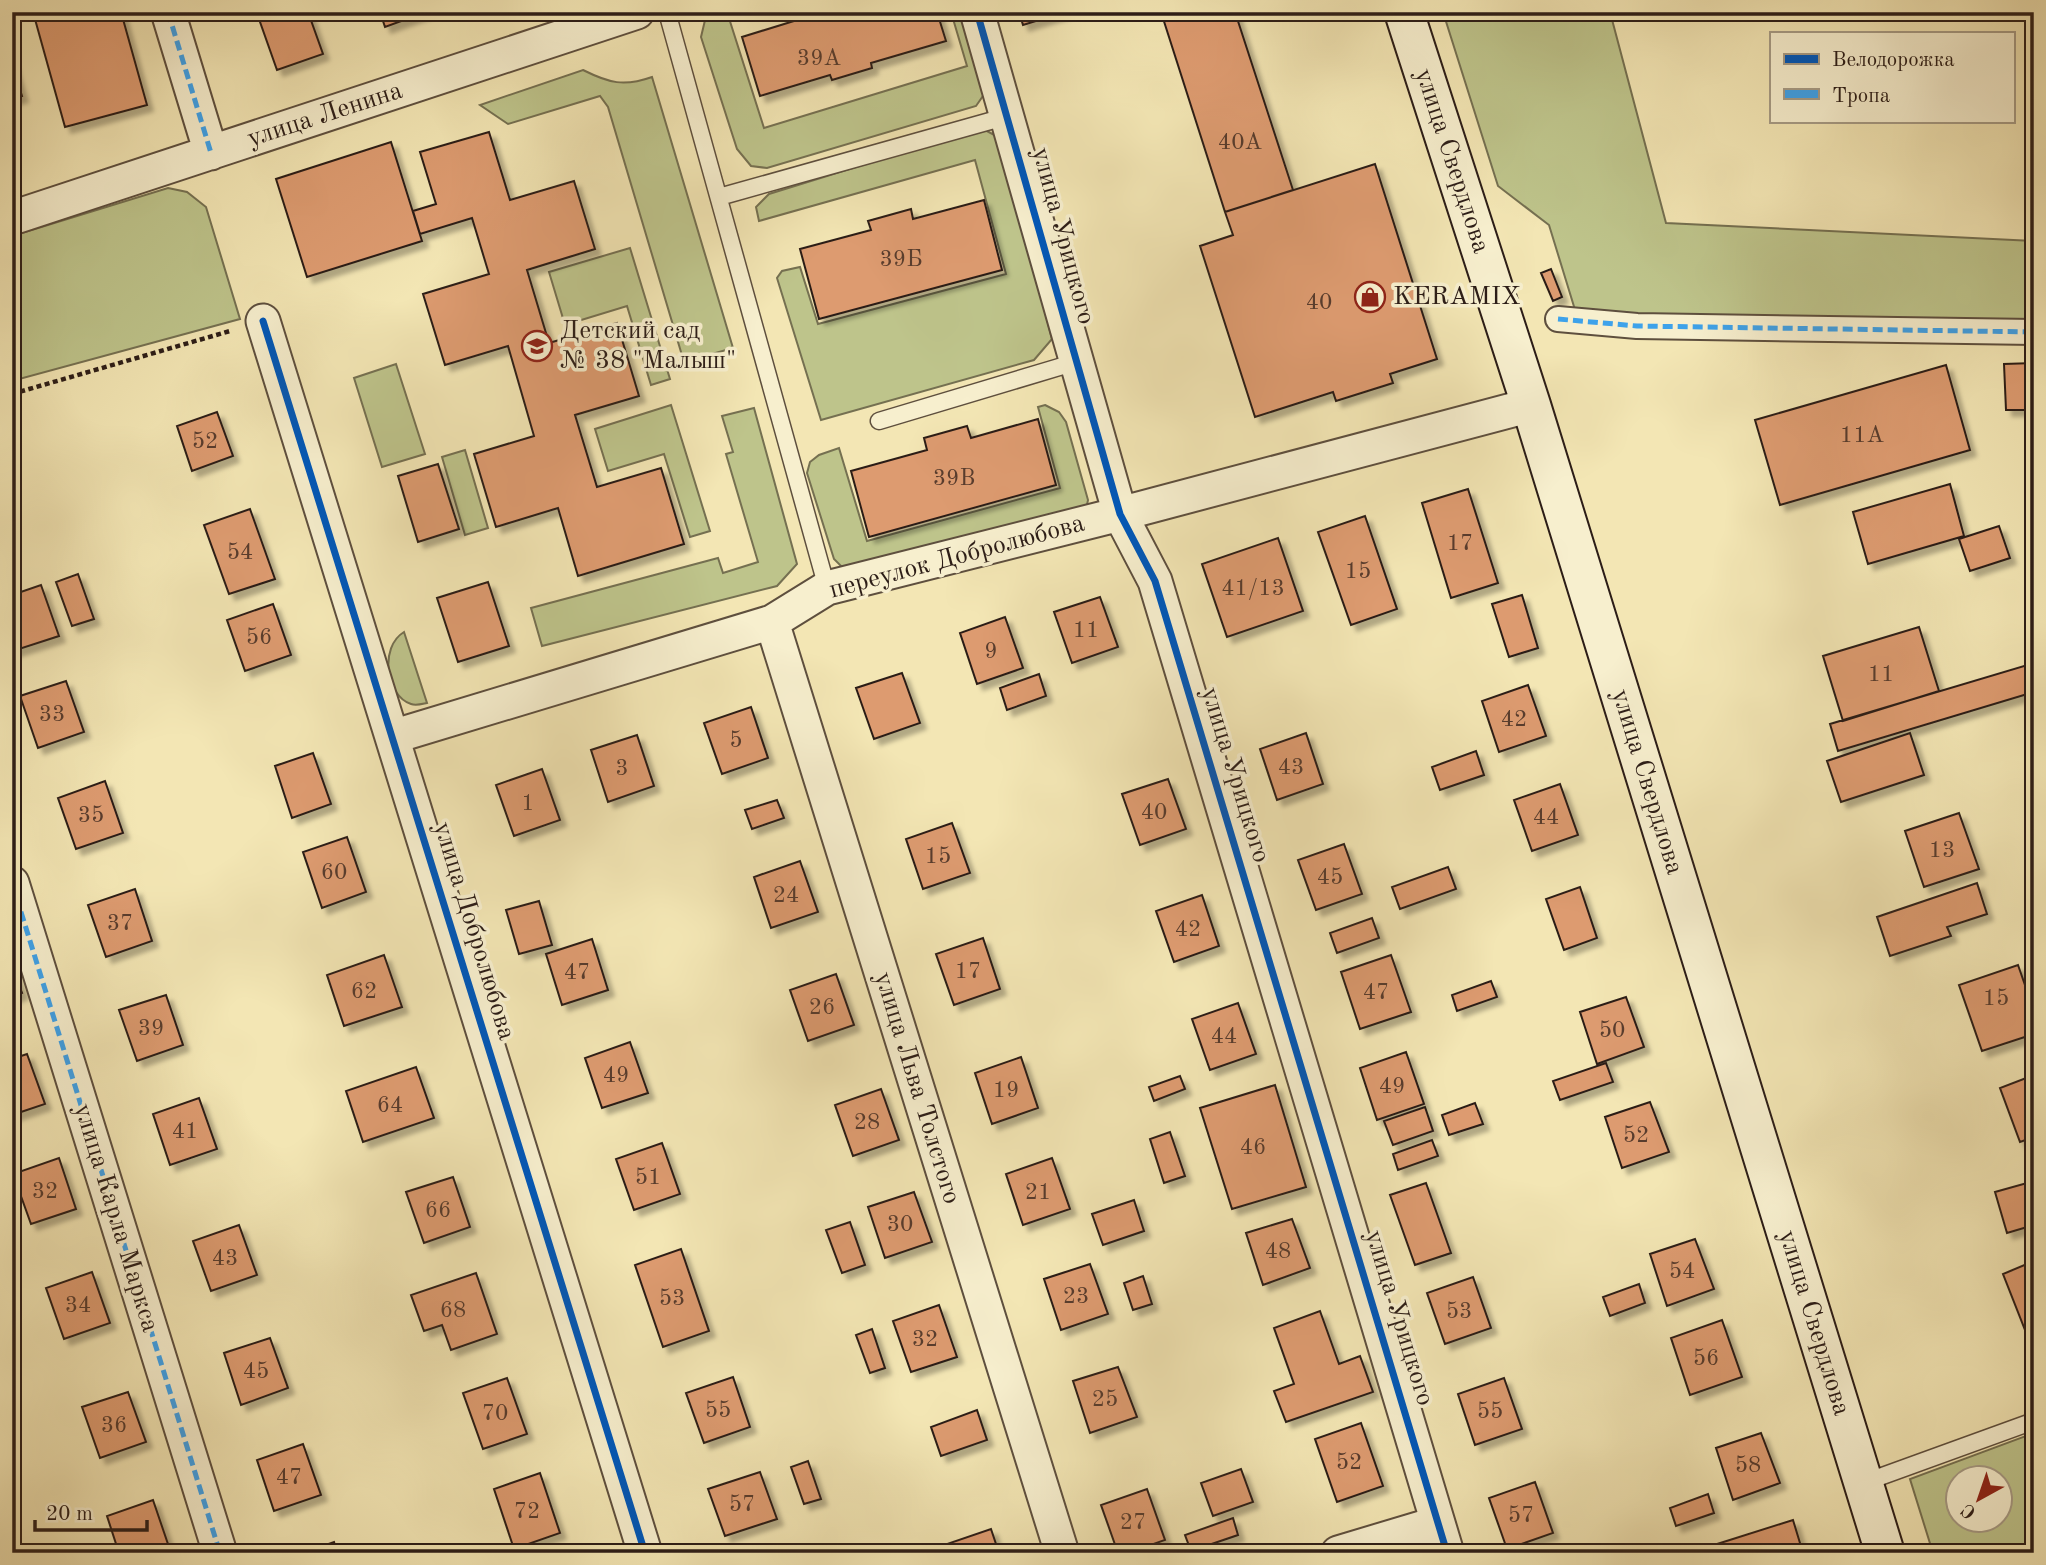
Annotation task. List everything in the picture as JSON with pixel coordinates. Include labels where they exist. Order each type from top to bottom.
[{"type":"main road","name":"улица Свердлова","points":[[1404,12],[1531,405],[1885,1553]]},
{"type":"street","points":[[167,12],[211,153]]},
{"type":"street","name":"улица Урицкого","points":[[977,12],[1009,116],[1120,514],[1155,581],[1443,1538]]},
{"type":"street","name":"улица Ленина","points":[[12,218],[616,15]]},
{"type":"street","points":[[1558,320],[1637,326],[2034,332]]},
{"type":"street","name":"улица Добролюбова","points":[[263,321],[645,1553]]},
{"type":"street","name":"переулок Добролюбова","points":[[392,737],[772,622],[827,588],[1531,405]]},
{"type":"street","name":"улица Льва Толстого","points":[[772,622],[1062,1553]]},
{"type":"street","name":"улица Карла Маркса","points":[[12,883],[220,1553]]},
{"type":"street","points":[[1338,1553],[1443,1538]]},
{"type":"lane","points":[[667,12],[827,588]]},
{"type":"lane","points":[[719,197],[1009,116]]},
{"type":"lane","points":[[879,421],[1076,362]]},
{"type":"lane","points":[[1863,1483],[2034,1421]]},
{"type":"path","points":[[12,394],[263,321]]},
{"type":"green space","points":[[727,12],[764,128],[967,66],[951,12],[959,12],[985,93],[976,106],[767,168],[751,166],[737,149],[701,37],[706,16]]},
{"type":"green space","points":[[1443,12],[1610,12],[1666,223],[2034,241],[2034,326],[1576,313],[1549,225],[1498,186]]},
{"type":"green space","points":[[583,70],[601,78],[625,83],[652,77],[733,348],[684,362],[608,107],[600,96],[508,124],[480,105]]},
{"type":"green space","points":[[985,130],[1000,138],[1052,339],[1034,360],[821,420],[777,278],[782,271],[800,267],[818,324],[1006,274],[975,160],[759,221],[756,207],[769,194],[972,131]]},
{"type":"green space","points":[[168,188],[187,192],[206,207],[240,319],[12,381],[12,236]]},
{"type":"green space","points":[[630,248],[670,379],[651,385],[627,306],[565,325],[549,272]]},
{"type":"green space","points":[[396,364],[425,454],[382,467],[354,378]]},
{"type":"green space","points":[[671,405],[710,531],[690,537],[664,454],[608,471],[595,429]]},
{"type":"green space","points":[[1045,405],[1059,412],[1066,422],[1088,500],[1085,514],[844,569],[834,559],[807,473],[810,462],[819,455],[839,448],[867,541],[1060,488],[1038,407]]},
{"type":"green space","points":[[754,408],[797,564],[777,586],[542,646],[531,608],[718,558],[723,573],[758,562],[726,454],[733,452],[722,416]]},
{"type":"green space","points":[[465,450],[488,528],[465,535],[442,457]]},
{"type":"green space","points":[[404,632],[427,703],[413,705],[402,699],[391,682],[391,648]]},
{"type":"green space","points":[[2034,1433],[2034,1553],[1933,1553],[1910,1479],[1944,1466],[1944,1534],[2014,1534],[2014,1464],[1950,1464]]},
{"type":"building","points":[[33,12],[121,12],[147,105],[65,127]]},
{"type":"building","points":[[279,12],[308,12],[323,54],[277,70],[259,19]]},
{"type":"building","points":[[380,12],[426,12],[385,27]]},
{"type":"building","points":[[823,12],[937,12],[946,41],[871,63],[872,68],[832,80],[830,75],[760,96],[742,37]]},
{"type":"building","points":[[1019,12],[1065,12],[1023,25]]},
{"type":"building","points":[[1161,12],[1235,12],[1293,190],[1225,212]]},
{"type":"building","points":[[12,63],[22,96],[12,99]]},
{"type":"building","points":[[489,132],[510,200],[574,181],[595,249],[527,270],[549,343],[617,323],[639,396],[575,415],[597,487],[661,468],[684,544],[578,576],[558,508],[496,527],[474,454],[534,436],[508,346],[445,365],[423,294],[489,274],[472,218],[420,234],[413,211],[436,204],[420,152]]},
{"type":"building","points":[[391,142],[422,241],[307,277],[276,179]]},
{"type":"building","points":[[1375,164],[1437,359],[1390,374],[1393,383],[1336,401],[1333,392],[1255,417],[1200,246],[1233,235],[1225,212]]},
{"type":"building","points":[[984,200],[1002,270],[819,319],[800,249],[871,230],[868,221],[911,209],[913,219]]},
{"type":"building","points":[[1551,269],[1562,297],[1553,301],[1541,273]]},
{"type":"building","points":[[2034,363],[2034,410],[2006,410],[2004,364]]},
{"type":"building","points":[[1946,365],[1970,450],[1780,505],[1755,420]]},
{"type":"building","points":[[217,412],[233,456],[192,471],[177,426]]},
{"type":"building","points":[[1038,419],[1056,485],[869,537],[851,471],[927,450],[924,438],[967,426],[971,438]]},
{"type":"building","points":[[438,464],[459,529],[418,542],[398,476]]},
{"type":"building","points":[[1950,484],[1964,536],[1868,564],[1853,512]]},
{"type":"building","points":[[1468,489],[1498,583],[1451,598],[1422,503]]},
{"type":"building","points":[[250,509],[275,579],[229,594],[204,525]]},
{"type":"building","points":[[1365,516],[1397,609],[1351,625],[1318,532]]},
{"type":"building","points":[[1999,526],[2010,558],[1970,571],[1959,539]]},
{"type":"building","points":[[1278,538],[1303,611],[1227,637],[1202,564]]},
{"type":"building","points":[[78,574],[94,619],[72,626],[56,582]]},
{"type":"building","points":[[488,582],[509,646],[458,662],[437,598]]},
{"type":"building","points":[[41,585],[59,636],[13,651],[12,595]]},
{"type":"building","points":[[1522,595],[1538,648],[1509,657],[1492,604]]},
{"type":"building","points":[[1100,597],[1118,647],[1072,663],[1054,612]]},
{"type":"building","points":[[273,604],[291,655],[245,671],[227,620]]},
{"type":"building","points":[[1005,617],[1023,668],[977,684],[960,633]]},
{"type":"building","points":[[1919,627],[1939,691],[1843,721],[1823,656]]},
{"type":"building","points":[[2034,663],[2034,692],[1838,751],[1830,724]]},
{"type":"building","points":[[902,673],[920,723],[874,739],[856,688]]},
{"type":"building","points":[[1039,674],[1046,696],[1007,710],[1000,688]]},
{"type":"building","points":[[66,681],[84,732],[38,748],[20,696]]},
{"type":"building","points":[[1528,685],[1546,736],[1499,752],[1482,701]]},
{"type":"building","points":[[751,707],[768,758],[722,774],[704,723]]},
{"type":"building","points":[[1306,733],[1323,784],[1277,800],[1260,749]]},
{"type":"building","points":[[1910,733],[1924,775],[1841,802],[1827,761]]},
{"type":"building","points":[[637,735],[654,786],[608,802],[591,750]]},
{"type":"building","points":[[1476,751],[1484,775],[1440,790],[1432,767]]},
{"type":"building","points":[[313,753],[331,804],[292,818],[275,766]]},
{"type":"building","points":[[542,769],[560,820],[514,836],[496,785]]},
{"type":"building","points":[[1168,779],[1186,829],[1140,845],[1122,794]]},
{"type":"building","points":[[105,781],[123,833],[76,849],[58,798]]},
{"type":"building","points":[[1560,784],[1578,835],[1532,851],[1514,800]]},
{"type":"building","points":[[777,800],[784,818],[752,829],[745,810]]},
{"type":"building","points":[[1959,813],[1979,869],[1924,887],[1905,831]]},
{"type":"building","points":[[952,823],[970,873],[923,889],[906,839]]},
{"type":"building","points":[[347,837],[366,892],[322,908],[303,852]]},
{"type":"building","points":[[1344,844],[1362,894],[1316,910],[1298,860]]},
{"type":"building","points":[[800,861],[818,912],[771,928],[754,877]]},
{"type":"building","points":[[1448,867],[1456,889],[1400,909],[1392,887]]},
{"type":"building","points":[[1977,883],[1987,914],[1947,927],[1951,936],[1890,956],[1877,917]]},
{"type":"building","points":[[1580,887],[1597,938],[1564,950],[1546,899]]},
{"type":"building","points":[[135,889],[152,941],[106,957],[88,905]]},
{"type":"building","points":[[1202,895],[1219,946],[1174,962],[1156,911]]},
{"type":"building","points":[[539,901],[552,945],[519,954],[506,910]]},
{"type":"building","points":[[1372,918],[1379,938],[1337,953],[1330,933]]},
{"type":"building","points":[[983,938],[1000,989],[954,1005],[936,954]]},
{"type":"building","points":[[592,939],[608,990],[562,1005],[546,954]]},
{"type":"building","points":[[384,955],[402,1007],[344,1026],[327,975]]},
{"type":"building","points":[[1391,955],[1411,1012],[1360,1029],[1341,972]]},
{"type":"building","points":[[2018,965],[2034,1011],[2034,1034],[1982,1051],[1959,985]]},
{"type":"building","points":[[12,966],[22,993],[12,997]]},
{"type":"building","points":[[836,974],[854,1025],[808,1041],[790,990]]},
{"type":"building","points":[[1491,981],[1497,997],[1457,1011],[1452,995]]},
{"type":"building","points":[[166,995],[183,1045],[137,1061],[119,1010]]},
{"type":"building","points":[[1626,997],[1644,1047],[1597,1064],[1580,1012]]},
{"type":"building","points":[[1238,1003],[1256,1054],[1210,1070],[1192,1019]]},
{"type":"building","points":[[630,1042],[648,1093],[602,1108],[585,1058]]},
{"type":"building","points":[[1406,1052],[1424,1104],[1377,1120],[1360,1068]]},
{"type":"building","points":[[27,1054],[45,1104],[12,1115],[12,1059]]},
{"type":"building","points":[[1021,1057],[1038,1108],[992,1124],[975,1073]]},
{"type":"building","points":[[1606,1063],[1613,1082],[1560,1100],[1553,1081]]},
{"type":"building","points":[[416,1067],[434,1118],[363,1142],[346,1091]]},
{"type":"building","points":[[2034,1075],[2034,1137],[2020,1142],[2000,1088]]},
{"type":"building","points":[[1180,1076],[1185,1089],[1154,1101],[1149,1087]]},
{"type":"building","points":[[1275,1085],[1306,1187],[1232,1209],[1200,1108]]},
{"type":"building","points":[[881,1089],[899,1140],[853,1156],[835,1105]]},
{"type":"building","points":[[199,1098],[217,1149],[170,1165],[153,1114]]},
{"type":"building","points":[[1650,1102],[1669,1152],[1622,1168],[1605,1117]]},
{"type":"building","points":[[1475,1103],[1483,1124],[1449,1135],[1442,1115]]},
{"type":"building","points":[[1425,1107],[1433,1131],[1393,1145],[1384,1121]]},
{"type":"building","points":[[1170,1132],[1185,1176],[1164,1183],[1150,1139]]},
{"type":"building","points":[[1432,1140],[1438,1156],[1398,1170],[1393,1154]]},
{"type":"building","points":[[662,1143],[680,1194],[634,1210],[616,1159]]},
{"type":"building","points":[[59,1158],[76,1209],[31,1224],[13,1174]]},
{"type":"building","points":[[1052,1158],[1070,1209],[1023,1225],[1006,1174]]},
{"type":"building","points":[[453,1177],[470,1227],[424,1243],[406,1192]]},
{"type":"building","points":[[2034,1181],[2034,1225],[2007,1233],[1995,1192]]},
{"type":"building","points":[[1426,1183],[1451,1253],[1415,1265],[1390,1195]]},
{"type":"building","points":[[914,1192],[932,1242],[885,1258],[868,1207]]},
{"type":"building","points":[[1134,1200],[1144,1231],[1103,1245],[1092,1214]]},
{"type":"building","points":[[1292,1219],[1310,1268],[1263,1285],[1246,1233]]},
{"type":"building","points":[[850,1222],[865,1265],[842,1273],[826,1230]]},
{"type":"building","points":[[239,1225],[257,1275],[211,1291],[193,1241]]},
{"type":"building","points":[[1695,1239],[1714,1289],[1667,1306],[1650,1254]]},
{"type":"building","points":[[681,1249],[709,1331],[663,1347],[635,1265]]},
{"type":"building","points":[[2034,1261],[2034,1333],[2027,1335],[2003,1274]]},
{"type":"building","points":[[1090,1264],[1108,1314],[1061,1330],[1044,1279]]},
{"type":"building","points":[[92,1272],[110,1323],[64,1339],[46,1288]]},
{"type":"building","points":[[476,1273],[497,1334],[451,1350],[442,1325],[424,1331],[411,1295]]},
{"type":"building","points":[[1143,1276],[1152,1304],[1133,1310],[1124,1283]]},
{"type":"building","points":[[1473,1277],[1491,1328],[1445,1344],[1427,1293]]},
{"type":"building","points":[[1639,1284],[1645,1303],[1610,1316],[1603,1297]]},
{"type":"building","points":[[939,1305],[957,1357],[911,1372],[893,1321]]},
{"type":"building","points":[[1320,1311],[1339,1364],[1360,1356],[1373,1392],[1286,1422],[1274,1391],[1294,1384],[1274,1328]]},
{"type":"building","points":[[1722,1320],[1742,1377],[1690,1395],[1671,1338]]},
{"type":"building","points":[[872,1329],[885,1368],[870,1373],[856,1335]]},
{"type":"building","points":[[270,1338],[288,1388],[241,1405],[224,1353]]},
{"type":"building","points":[[1118,1367],[1137,1417],[1090,1433],[1073,1381]]},
{"type":"building","points":[[733,1377],[750,1427],[704,1443],[686,1393]]},
{"type":"building","points":[[507,1378],[527,1434],[483,1449],[463,1393]]},
{"type":"building","points":[[1504,1378],[1522,1429],[1475,1445],[1458,1394]]},
{"type":"building","points":[[128,1392],[146,1442],[100,1458],[82,1407]]},
{"type":"building","points":[[977,1410],[987,1440],[941,1456],[931,1427]]},
{"type":"building","points":[[1361,1423],[1383,1486],[1337,1502],[1315,1439]]},
{"type":"building","points":[[1761,1433],[1780,1483],[1733,1500],[1716,1448]]},
{"type":"building","points":[[303,1444],[321,1495],[274,1511],[257,1460]]},
{"type":"building","points":[[808,1461],[821,1499],[804,1504],[791,1467]]},
{"type":"building","points":[[1241,1469],[1253,1502],[1213,1516],[1201,1483]]},
{"type":"building","points":[[760,1472],[777,1519],[725,1536],[708,1489]]},
{"type":"building","points":[[540,1473],[560,1533],[514,1549],[494,1489]]},
{"type":"building","points":[[1535,1482],[1553,1533],[1507,1549],[1489,1498]]},
{"type":"building","points":[[1147,1489],[1165,1540],[1128,1553],[1118,1553],[1101,1505]]},
{"type":"building","points":[[1708,1494],[1714,1513],[1676,1526],[1670,1508]]},
{"type":"building","points":[[153,1500],[170,1550],[163,1553],[119,1553],[107,1516]]},
{"type":"building","points":[[1233,1518],[1238,1535],[1191,1551],[1185,1535]]},
{"type":"building","points":[[1793,1520],[1803,1553],[1716,1553],[1714,1545]]},
{"type":"building","points":[[991,1529],[999,1553],[947,1553],[944,1545]]},
{"type":"building","points":[[334,1542],[337,1553],[303,1553]]},
{"type":"marked path","points":[[168,12],[211,153]]},
{"type":"marked path","points":[[603,12],[606,21]]},
{"type":"marked path","points":[[1558,319],[1637,326],[2034,332]]},
{"type":"marked path","points":[[12,883],[220,1553]]},
{"type":"cycle path","points":[[977,12],[1120,514],[1155,581],[1447,1553]]},
{"type":"cycle path","points":[[263,321],[645,1553]]},
{"type":"place","name":"KERAMIX","points":[[1370,297]]},
{"type":"place","name":"Детский сад № 38 \"Малыш\"","points":[[537,346]]}]
